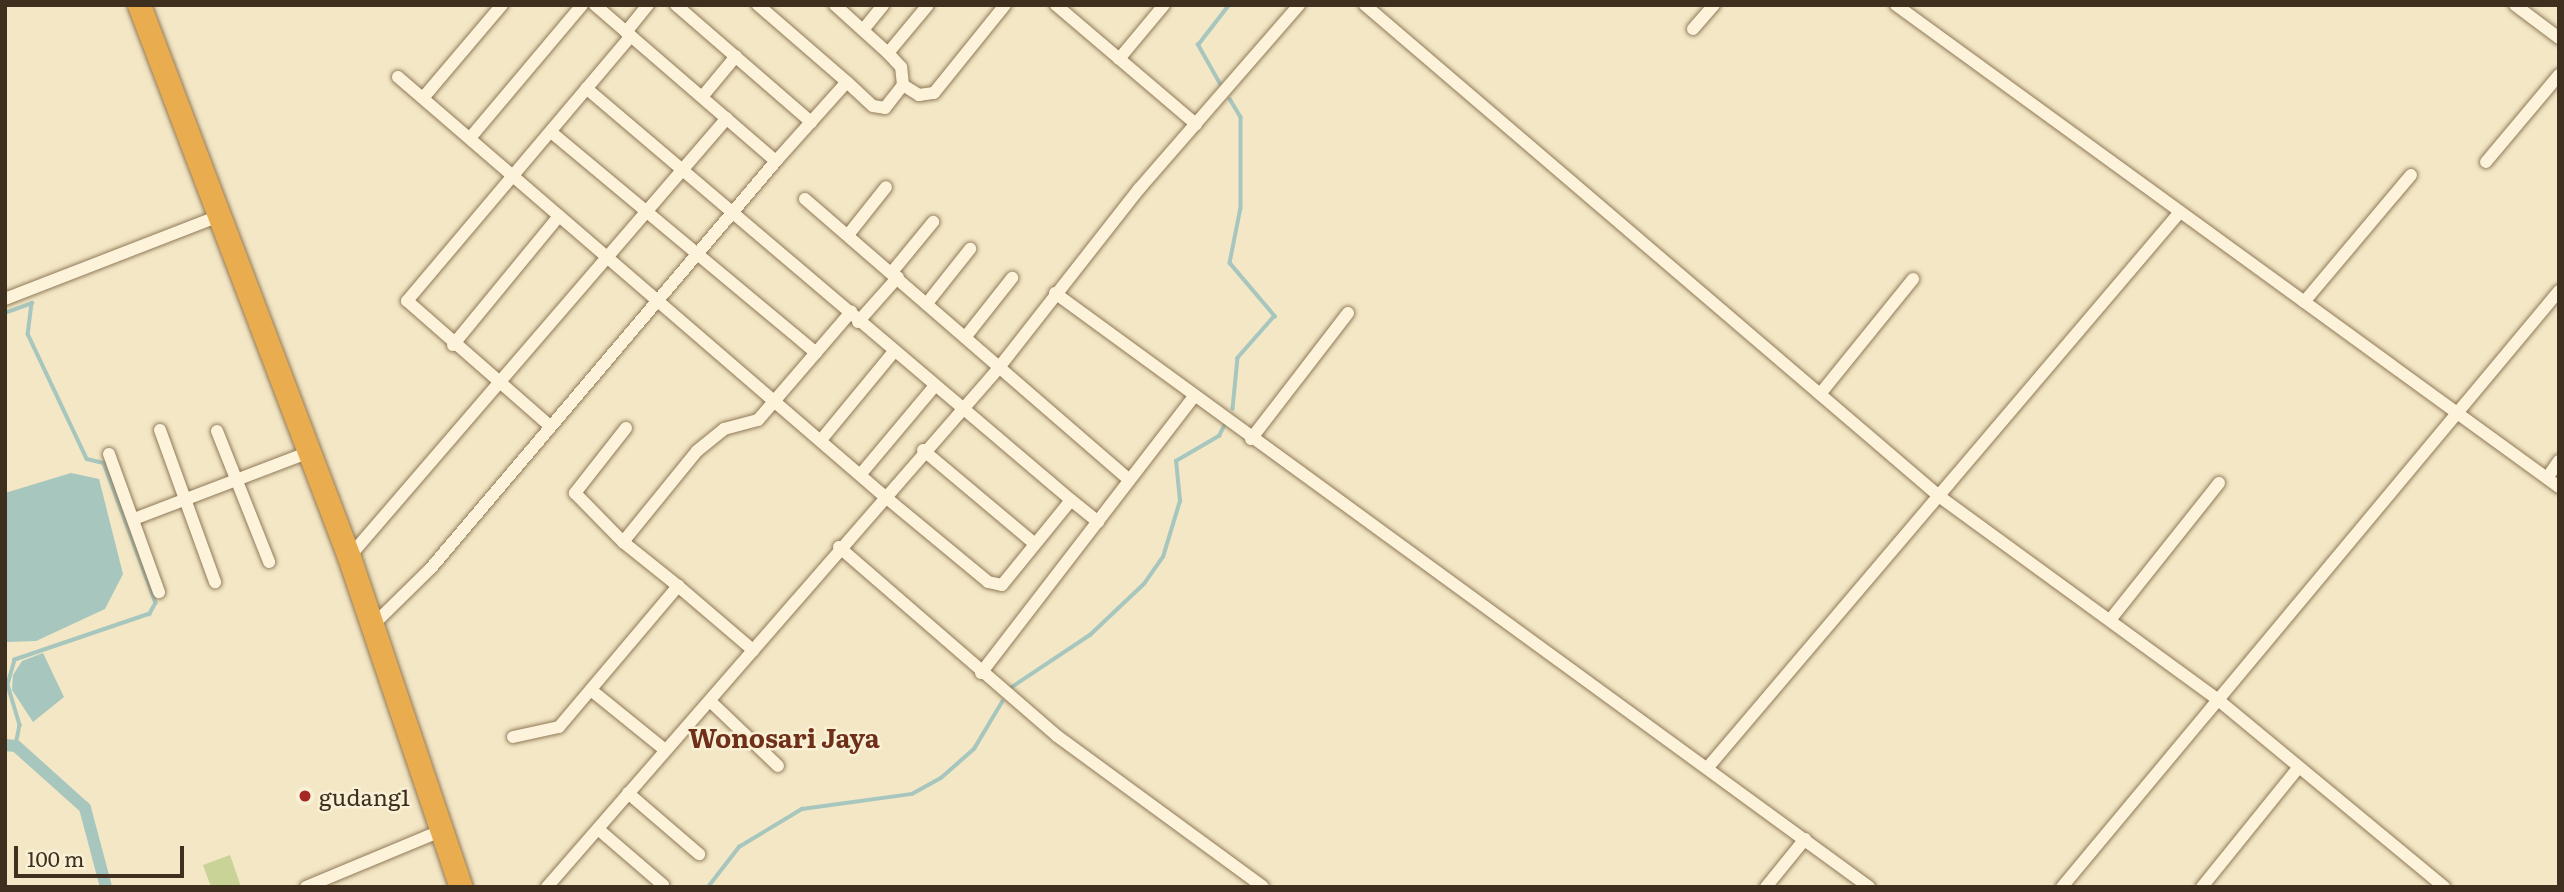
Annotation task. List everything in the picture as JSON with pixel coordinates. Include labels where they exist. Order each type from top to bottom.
[{"type":"highway","points":[[127,5],[299,456],[447,887]]},
{"type":"highway","points":[[139,5],[349,557],[461,887]]},
{"type":"street","points":[[424,98],[502,5]]},
{"type":"street","points":[[470,138],[582,5]]},
{"type":"street","points":[[596,5],[776,161]]},
{"type":"street","points":[[550,426],[453,345],[407,302],[551,132],[629,34],[648,5]]},
{"type":"street","points":[[676,5],[811,122]]},
{"type":"street","points":[[758,5],[879,109],[903,85]]},
{"type":"street","points":[[835,5],[901,67],[903,85]]},
{"type":"street","points":[[863,30],[883,5]]},
{"type":"street","points":[[888,53],[928,5]]},
{"type":"street","points":[[903,85],[919,95],[934,93],[1005,5]]},
{"type":"street","points":[[1056,5],[1196,124]]},
{"type":"street","points":[[1119,59],[1164,5]]},
{"type":"street","points":[[547,887],[710,701],[883,495],[997,370],[1055,293],[1299,5]]},
{"type":"street","points":[[1365,5],[1940,497],[2217,699],[2444,887]]},
{"type":"street","points":[[1693,29],[1714,5]]},
{"type":"street","points":[[1896,5],[2559,487]]},
{"type":"street","points":[[2515,5],[2559,38]]},
{"type":"street","points":[[702,97],[736,56]]},
{"type":"street","points":[[2486,162],[2559,75]]},
{"type":"street","points":[[398,77],[609,256],[657,303],[775,399],[883,495],[993,586],[1002,585],[1071,500]]},
{"type":"street","points":[[373,625],[432,568],[550,426],[734,214],[776,161],[847,82]]},
{"type":"street","points":[[586,88],[854,317],[892,354],[1098,522]]},
{"type":"street","points":[[349,557],[501,385],[727,118]]},
{"type":"street","points":[[551,132],[695,258],[816,353]]},
{"type":"street","points":[[2304,302],[2411,175]]},
{"type":"street","points":[[848,235],[886,187]]},
{"type":"street","points":[[805,199],[967,335],[997,370],[1129,480]]},
{"type":"street","points":[[1709,766],[2179,213]]},
{"type":"street","points":[[453,345],[559,216]]},
{"type":"street","points":[[5,299],[209,220]]},
{"type":"street","points":[[623,542],[697,451],[724,429],[758,420],[816,353],[895,275],[933,222]]},
{"type":"street","points":[[928,302],[970,249]]},
{"type":"street","points":[[967,335],[1012,278]]},
{"type":"street","points":[[1820,394],[1913,279]]},
{"type":"street","points":[[2062,887],[2559,291]]},
{"type":"street","points":[[1055,293],[1194,398],[1709,766],[1869,887]]},
{"type":"street","points":[[1251,439],[1348,313]]},
{"type":"street","points":[[821,440],[892,354]]},
{"type":"street","points":[[860,475],[933,388]]},
{"type":"street","points":[[981,673],[1194,398]]},
{"type":"street","points":[[626,428],[575,493],[623,542],[752,650]]},
{"type":"street","points":[[160,430],[215,582]]},
{"type":"street","points":[[217,431],[269,562]]},
{"type":"street","points":[[923,450],[1035,544]]},
{"type":"street","points":[[110,454],[159,592]]},
{"type":"street","points":[[134,519],[299,456]]},
{"type":"street","points":[[2547,478],[2559,461]]},
{"type":"street","points":[[2110,620],[2219,484]]},
{"type":"street","points":[[839,547],[981,673],[1263,887]]},
{"type":"street","points":[[513,737],[550,733],[591,690],[678,586]]},
{"type":"street","points":[[591,690],[665,750]]},
{"type":"street","points":[[710,701],[778,766]]},
{"type":"street","points":[[2202,887],[2298,768]]},
{"type":"street","points":[[628,793],[698,854]]},
{"type":"street","points":[[598,828],[663,885]]},
{"type":"street","points":[[306,887],[431,835]]},
{"type":"street","points":[[1766,887],[1805,839]]},
{"type":"green space","points":[[230,855],[241,887],[211,887],[203,865]]},
{"type":"water","points":[[71,473],[99,479],[123,574],[105,609],[36,641],[6,642],[5,493]]},
{"type":"water","points":[[43,653],[64,697],[33,722],[12,690],[13,675],[22,661]]},
{"type":"waterway","points":[[1220,84],[1198,45],[1229,5]]},
{"type":"waterway","points":[[1230,99],[1241,117],[1241,208],[1230,263],[1275,316],[1238,358],[1233,409]]},
{"type":"waterway","points":[[5,313],[32,303],[28,334],[87,459],[104,463],[156,603],[150,614],[15,660],[8,685],[20,725],[16,746]]},
{"type":"waterway","points":[[1012,687],[1090,635],[1144,584],[1163,557],[1180,501],[1176,461],[1219,436],[1225,424]]},
{"type":"waterway","points":[[708,887],[739,847],[802,809],[912,794],[941,778],[974,749],[1002,702]]},
{"type":"waterway","points":[[5,745],[16,746],[85,808],[106,887]]},
{"type":"place","name":"gudang1","points":[[305,796]]},
{"type":"district","name":"Wonosari Jaya","points":[[784,737]]}]
